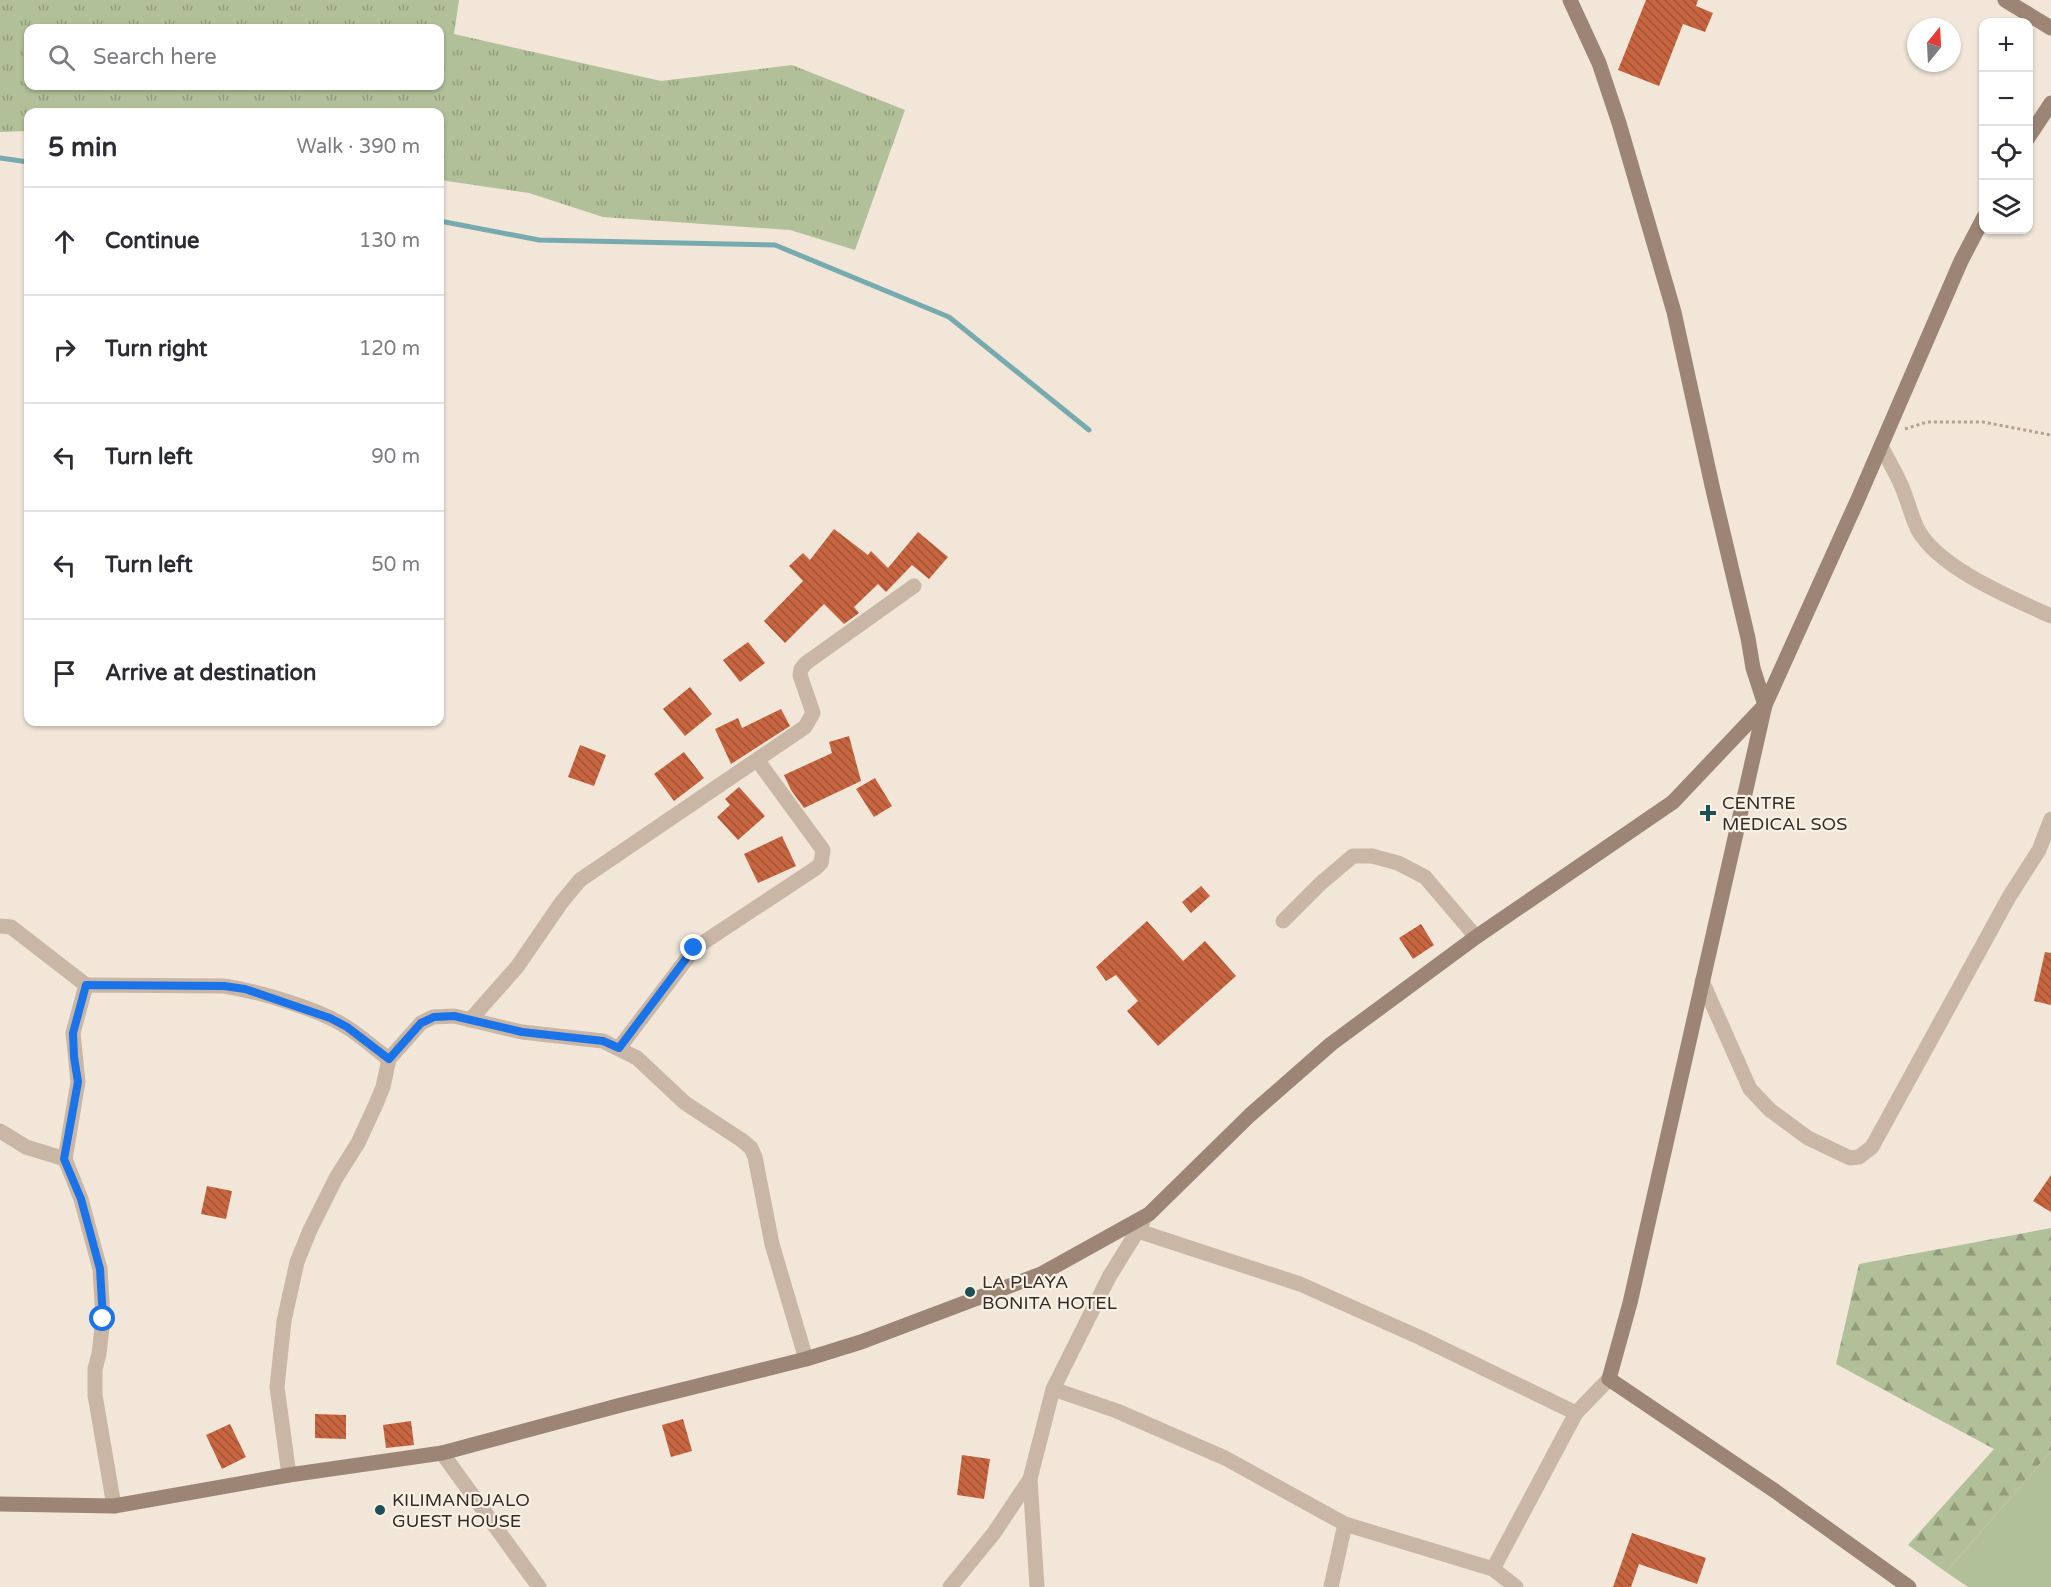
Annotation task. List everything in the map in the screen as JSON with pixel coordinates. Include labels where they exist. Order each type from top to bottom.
[{"type":"street","points":[[1570,0],[1599,63],[1674,312],[1753,668],[1765,705]]},
{"type":"street","points":[[2005,0],[2051,28]]},
{"type":"street","points":[[2033,130],[2051,103]]},
{"type":"street","points":[[1492,1569],[1576,1413],[1609,1379],[1633,1292],[1765,705],[1979,225]]},
{"type":"street","points":[[1883,441],[1919,531],[1931,546],[1985,585],[2051,616]]},
{"type":"street","points":[[470,1020],[517,967],[561,903],[580,880],[795,736],[810,720],[813,713],[800,675],[801,669],[806,663],[914,586]]},
{"type":"street","points":[[950,1587],[994,1533],[1029,1479],[1053,1389],[1109,1277],[1149,1214],[1250,1115],[1331,1044],[1476,937],[1672,802],[1765,705]]},
{"type":"street","points":[[619,1048],[694,948],[816,868],[821,862],[823,850],[758,760]]},
{"type":"street","points":[[1702,981],[1750,1089],[1770,1110],[1808,1138],[1850,1158],[1859,1157],[1872,1147],[2009,897],[2039,850],[2051,819]]},
{"type":"street","points":[[1283,921],[1321,883],[1353,856],[1372,856],[1398,863],[1425,877],[1476,937]]},
{"type":"street","points":[[0,926],[11,927],[86,985],[224,986],[245,989],[330,1018],[347,1027],[389,1059]]},
{"type":"street","points":[[86,985],[73,1033],[78,1082],[64,1159],[81,1199],[100,1269],[103,1319],[95,1369],[95,1395],[114,1506]]},
{"type":"street","points":[[289,1475],[277,1387],[284,1321],[297,1262],[336,1178],[358,1143],[376,1104],[383,1087],[389,1059],[421,1023],[434,1017],[454,1016],[522,1032],[603,1041],[637,1059],[685,1103],[751,1148],[772,1245],[807,1359]]},
{"type":"street","points":[[0,1131],[26,1147],[64,1159]]},
{"type":"street","points":[[0,1504],[114,1506],[289,1475],[442,1453],[621,1405],[807,1359],[861,1342],[1041,1274],[1149,1214]]},
{"type":"street","points":[[1138,1231],[1320,1292],[1576,1413]]},
{"type":"street","points":[[1609,1379],[1775,1491],[1909,1587]]},
{"type":"street","points":[[1053,1389],[1117,1411],[1225,1458],[1345,1524],[1492,1569],[1516,1587]]},
{"type":"street","points":[[442,1453],[539,1587]]},
{"type":"street","points":[[1029,1479],[1037,1587]]},
{"type":"street","points":[[1331,1587],[1345,1524]]},
{"type":"path","points":[[1883,441],[1927,422],[1983,422],[2051,435]]},
{"type":"green space","points":[[0,0],[459,0],[454,34],[661,81],[792,65],[905,110],[855,250],[790,230],[603,217],[529,193],[444,181],[444,108],[24,108],[24,131],[0,132]]},
{"type":"green space","points":[[2051,1228],[2051,1451],[1946,1572],[1908,1545],[1994,1449],[1836,1364],[1859,1264]]},
{"type":"green space","points":[[2051,1451],[2051,1587],[1968,1587],[1946,1572]]},
{"type":"building","points":[[1646,0],[1698,0],[1696,6],[1713,13],[1705,32],[1683,24],[1659,86],[1618,70]]},
{"type":"building","points":[[834,529],[868,555],[871,551],[888,568],[918,532],[948,557],[929,579],[912,565],[886,592],[878,584],[854,607],[859,613],[844,624],[824,604],[785,643],[764,621],[803,581],[789,566],[803,553],[810,560]]},
{"type":"building","points":[[748,642],[765,663],[740,682],[723,660]]},
{"type":"building","points":[[690,687],[712,714],[685,736],[663,709]]},
{"type":"building","points":[[781,709],[790,726],[731,764],[715,729],[738,718],[742,728]]},
{"type":"building","points":[[849,736],[861,781],[804,808],[784,775],[832,753],[829,742]]},
{"type":"building","points":[[580,745],[606,755],[594,786],[568,777]]},
{"type":"building","points":[[684,752],[704,778],[674,801],[654,774]]},
{"type":"building","points":[[875,778],[892,806],[874,817],[856,789]]},
{"type":"building","points":[[739,787],[765,816],[738,840],[717,817],[730,805],[725,799]]},
{"type":"building","points":[[782,836],[796,866],[758,883],[744,854]]},
{"type":"building","points":[[1201,886],[1210,896],[1191,913],[1182,902]]},
{"type":"building","points":[[1147,921],[1183,961],[1205,941],[1236,976],[1158,1046],[1127,1011],[1138,1001],[1116,975],[1106,981],[1096,967]]},
{"type":"building","points":[[1421,924],[1434,945],[1413,959],[1399,938]]},
{"type":"building","points":[[2045,952],[2051,953],[2051,1005],[2034,1001]]},
{"type":"building","points":[[2051,1175],[2051,1212],[2033,1201]]},
{"type":"building","points":[[207,1186],[232,1191],[226,1219],[201,1214]]},
{"type":"building","points":[[315,1414],[346,1415],[346,1439],[315,1438]]},
{"type":"building","points":[[683,1419],[692,1451],[671,1457],[662,1425]]},
{"type":"building","points":[[411,1421],[414,1445],[386,1448],[383,1425]]},
{"type":"building","points":[[230,1424],[246,1457],[222,1469],[206,1435]]},
{"type":"building","points":[[962,1455],[990,1459],[984,1499],[957,1495]]},
{"type":"building","points":[[1632,1533],[1706,1558],[1697,1584],[1639,1564],[1631,1587],[1613,1587]]},
{"type":"waterway","points":[[0,158],[24,161]]},
{"type":"waterway","points":[[444,222],[539,240],[775,245],[949,317],[1089,430]]},
{"type":"place","name":"CENTRE MEDICAL SOS","points":[[1708,813]]},
{"type":"place","name":"LA PLAYA BONITA HOTEL","points":[[970,1292]]},
{"type":"place","name":"KILIMANDJALO GUEST HOUSE","points":[[380,1510]]},
{"type":"route","points":[[103,1319],[100,1269],[81,1199],[64,1159],[78,1082],[73,1033],[86,985],[224,986],[245,989],[330,1018],[347,1027],[389,1059],[421,1023],[434,1017],[454,1016],[522,1032],[603,1041],[619,1048],[694,948]]}]
